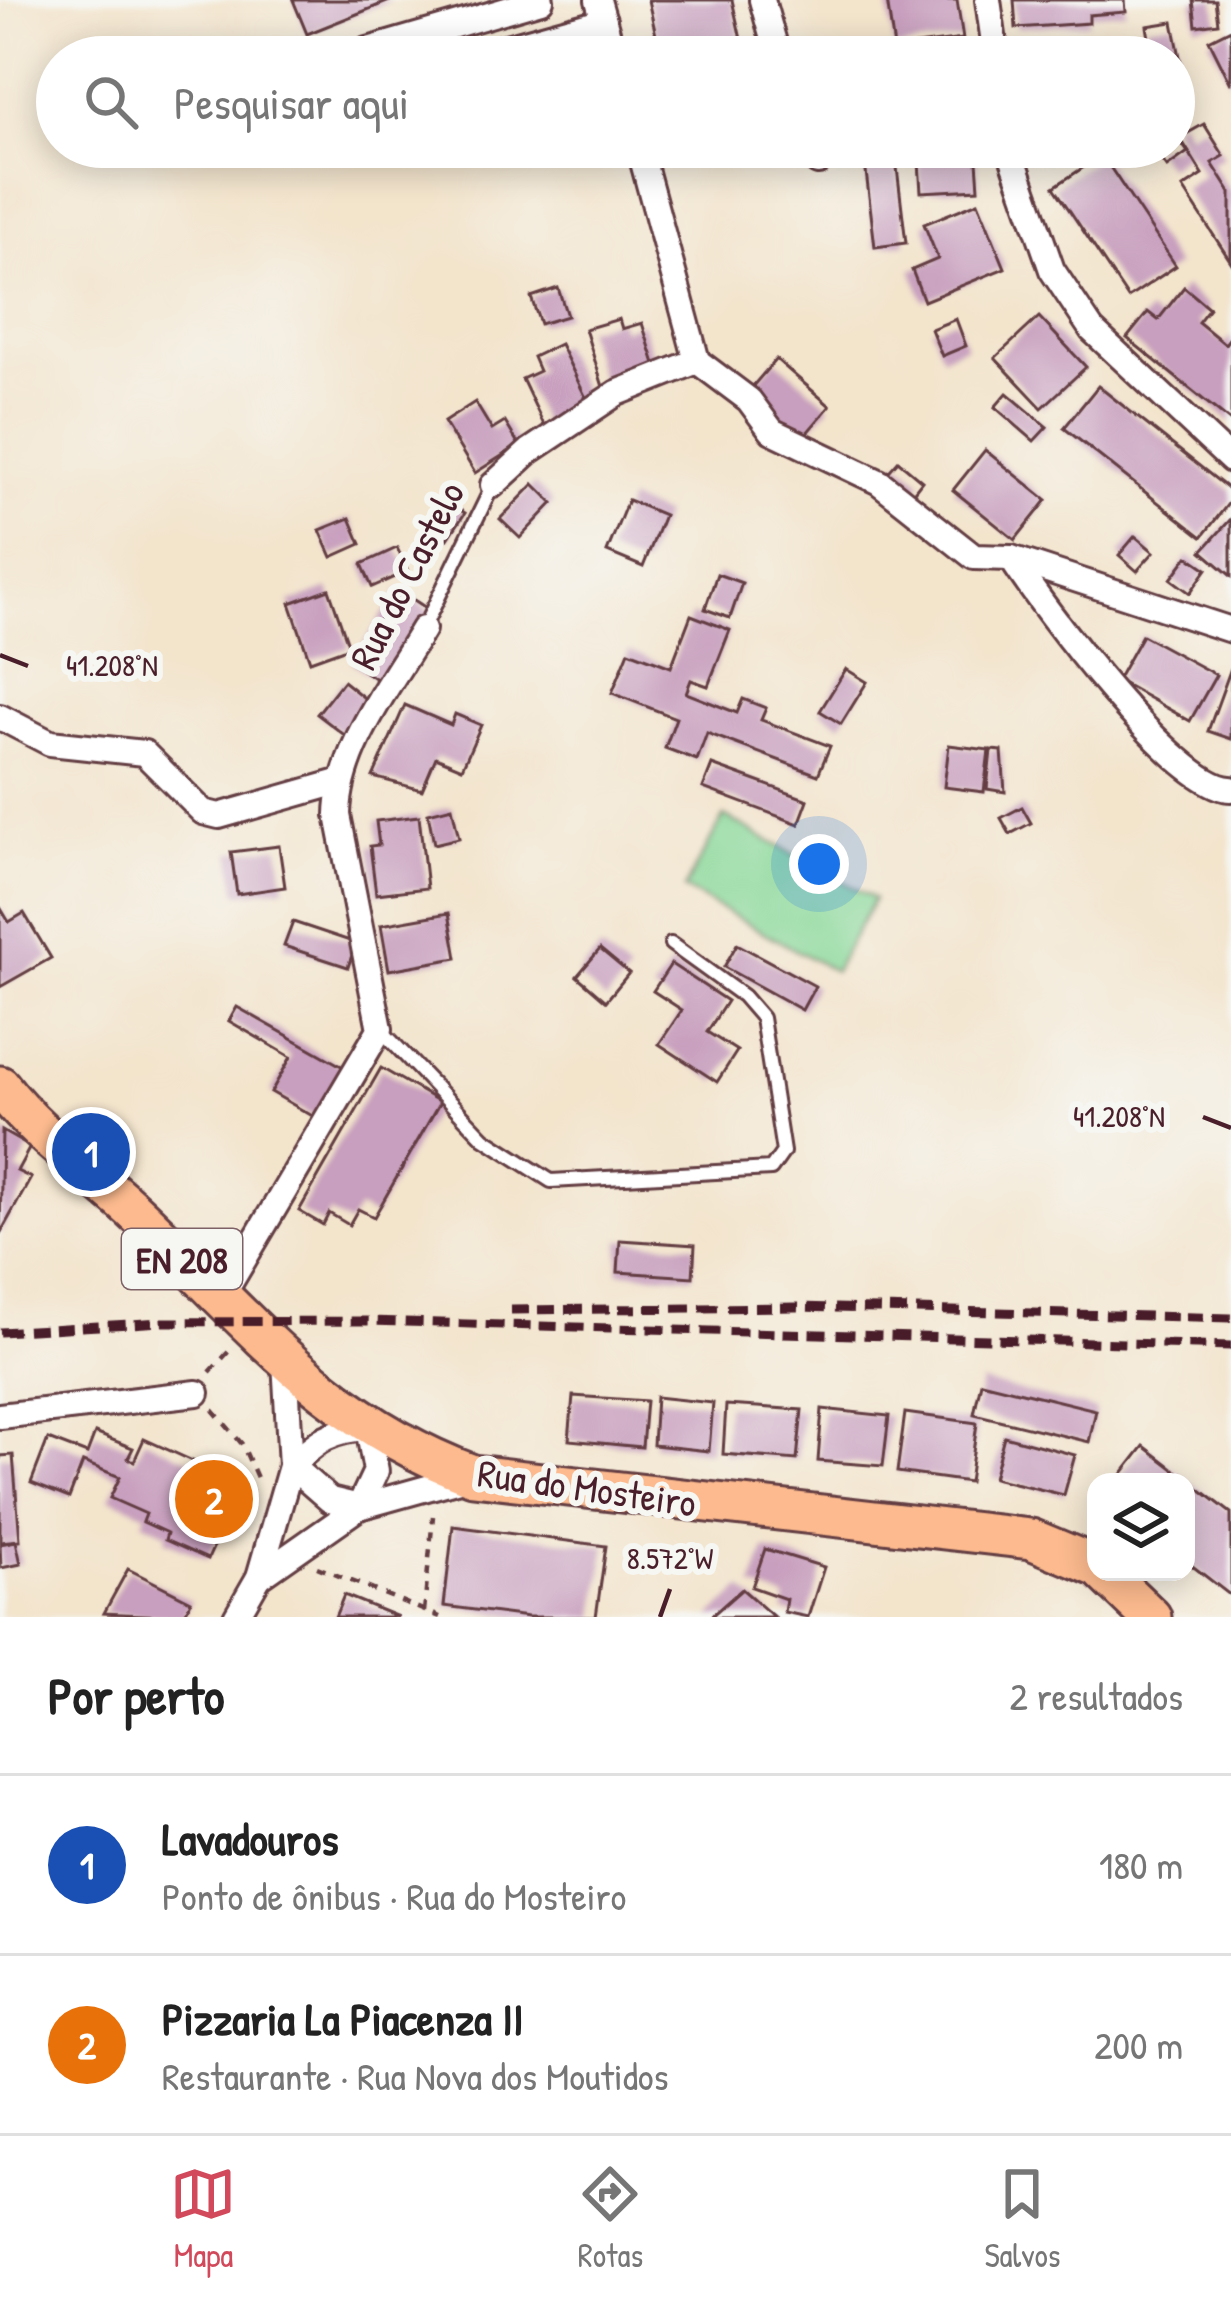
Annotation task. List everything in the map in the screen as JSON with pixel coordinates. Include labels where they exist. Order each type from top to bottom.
[{"type":"main road","name":"Rua do Mosteiro","points":[[3,1099],[272,1348],[368,1428],[456,1479],[1031,1539],[1087,1562]]},
{"type":"main road","points":[[1113,1581],[1151,1617]]},
{"type":"street","points":[[417,36],[542,0]]},
{"type":"street","points":[[762,0],[772,36]]},
{"type":"street","points":[[988,0],[993,36]]},
{"type":"street","points":[[529,36],[601,10]]},
{"type":"street","points":[[645,168],[697,361],[748,400],[772,431],[879,482],[974,557],[1011,558],[1231,630]]},
{"type":"street","points":[[1016,168],[1052,270],[1092,330],[1231,460]]},
{"type":"street","name":"Rua do Castelo","points":[[493,485],[530,451],[616,393],[697,361]]},
{"type":"street","points":[[1011,558],[1046,614],[1163,744],[1218,789],[1231,789]]},
{"type":"street","name":"Rua do Castelo","points":[[380,1029],[338,815],[342,781],[360,737],[423,629]]},
{"type":"street","points":[[0,717],[50,742],[144,753],[202,812],[218,816],[342,781]]},
{"type":"street","points":[[221,1298],[380,1029]]},
{"type":"street","points":[[236,1617],[259,1577],[291,1466],[272,1348]]},
{"type":"street","points":[[0,1416],[197,1393]]},
{"type":"street","points":[[291,1466],[318,1438],[337,1430],[368,1428],[376,1471],[359,1507]]},
{"type":"street","points":[[291,1466],[330,1500],[359,1507]]},
{"type":"street","points":[[259,1577],[359,1507],[456,1479]]},
{"type":"lane","name":"Rua do Castelo","points":[[423,629],[493,485]]},
{"type":"lane","points":[[380,1029],[484,1138],[533,1174],[551,1181],[770,1169],[783,1152],[762,1018],[743,996],[670,944]]},
{"type":"path","points":[[272,1348],[231,1350],[197,1393],[255,1466],[272,1537]]},
{"type":"path","points":[[424,1612],[456,1479]]},
{"type":"path","points":[[294,1552],[313,1566],[440,1617]]},
{"type":"green space","points":[[724,816],[874,899],[834,971],[684,889]]},
{"type":"building","points":[[293,0],[392,0],[307,34]]},
{"type":"building","points":[[648,0],[732,0],[740,36],[656,36]]},
{"type":"building","points":[[887,0],[957,0],[963,36],[892,36]]},
{"type":"building","points":[[1014,0],[1125,0],[1126,12],[1089,15],[1089,23],[1016,28]]},
{"type":"building","points":[[1193,0],[1215,0],[1218,23],[1196,26]]},
{"type":"building","points":[[1173,22],[1176,36],[1149,36],[1147,26]]},
{"type":"building","points":[[1231,29],[1231,84],[1209,40]]},
{"type":"building","points":[[1204,124],[1224,156],[1212,163],[1231,193],[1231,262],[1183,188],[1203,175],[1195,162],[1195,129]]},
{"type":"building","points":[[866,168],[897,168],[906,243],[875,247]]},
{"type":"building","points":[[919,168],[978,168],[979,189],[921,192]]},
{"type":"building","points":[[1082,168],[1111,168],[1176,266],[1128,298],[1054,187]]},
{"type":"building","points":[[978,202],[1005,268],[924,301],[912,270],[938,259],[924,224]]},
{"type":"building","points":[[1184,287],[1209,308],[1198,322],[1225,344],[1231,336],[1231,422],[1127,338],[1148,312],[1158,320]]},
{"type":"building","points":[[558,288],[567,316],[540,324],[531,297]]},
{"type":"building","points":[[1039,317],[1086,367],[1042,408],[995,358]]},
{"type":"building","points":[[619,319],[622,329],[642,323],[658,373],[604,390],[585,329]]},
{"type":"building","points":[[956,319],[966,346],[942,356],[931,329]]},
{"type":"building","points":[[560,344],[589,404],[544,425],[522,379],[539,371],[533,357]]},
{"type":"building","points":[[776,359],[830,406],[799,442],[745,395]]},
{"type":"building","points":[[1098,386],[1231,491],[1231,500],[1202,537],[1064,428]]},
{"type":"building","points":[[1007,393],[1047,427],[1034,441],[995,407]]},
{"type":"building","points":[[475,402],[492,430],[505,422],[519,445],[475,473],[444,422]]},
{"type":"building","points":[[985,450],[1047,500],[1015,540],[953,490]]},
{"type":"building","points":[[898,461],[922,481],[908,499],[883,478]]},
{"type":"building","points":[[534,484],[553,503],[520,538],[500,519]]},
{"type":"building","points":[[441,498],[465,513],[448,539],[424,524]]},
{"type":"building","points":[[628,500],[664,515],[643,567],[607,552]]},
{"type":"building","points":[[350,518],[361,544],[332,557],[320,530]]},
{"type":"building","points":[[1231,519],[1231,576],[1202,551]]},
{"type":"building","points":[[1135,536],[1154,552],[1137,571],[1119,555]]},
{"type":"building","points":[[397,548],[408,571],[372,587],[362,564]]},
{"type":"building","points":[[1188,556],[1207,569],[1190,593],[1171,579]]},
{"type":"building","points":[[717,574],[742,583],[730,618],[705,609]]},
{"type":"building","points":[[329,589],[349,647],[310,661],[290,603]]},
{"type":"building","points":[[399,590],[432,612],[383,684],[351,662]]},
{"type":"building","points":[[691,615],[730,630],[708,686],[691,680],[686,693],[737,713],[743,699],[766,708],[761,720],[830,746],[818,775],[707,733],[697,760],[665,748],[676,718],[612,693],[629,651],[671,667]]},
{"type":"building","points":[[1142,635],[1216,675],[1190,721],[1117,680]]},
{"type":"building","points":[[1231,668],[1231,739],[1208,731]]},
{"type":"building","points":[[846,669],[867,682],[841,724],[820,711]]},
{"type":"building","points":[[343,681],[373,705],[347,737],[317,714]]},
{"type":"building","points":[[405,705],[451,725],[455,714],[481,725],[462,768],[436,757],[422,790],[373,777]]},
{"type":"building","points":[[949,745],[989,750],[984,792],[944,787]]},
{"type":"building","points":[[991,750],[1002,751],[1005,792],[987,789]]},
{"type":"building","points":[[712,765],[808,800],[799,824],[703,788]]},
{"type":"building","points":[[452,807],[459,838],[434,844],[428,813]]},
{"type":"building","points":[[1022,807],[1031,823],[1010,834],[1001,818]]},
{"type":"building","points":[[419,816],[427,888],[376,894],[370,846],[379,845],[376,821]]},
{"type":"building","points":[[279,846],[285,887],[237,894],[231,852]]},
{"type":"building","points":[[0,907],[9,922],[24,913],[51,958],[0,987]]},
{"type":"building","points":[[449,913],[457,958],[389,970],[381,925]]},
{"type":"building","points":[[293,922],[356,943],[348,967],[284,946]]},
{"type":"building","points":[[737,944],[815,986],[802,1010],[724,967]]},
{"type":"building","points":[[600,949],[629,973],[606,1001],[577,976]]},
{"type":"building","points":[[671,964],[727,1001],[707,1032],[737,1051],[717,1082],[659,1044],[682,1010],[653,991]]},
{"type":"building","points":[[237,1007],[345,1068],[316,1118],[271,1092],[291,1057],[229,1021]]},
{"type":"building","points":[[381,1068],[440,1102],[374,1217],[358,1209],[349,1225],[329,1213],[323,1225],[299,1211]]},
{"type":"building","points":[[2,1131],[30,1147],[17,1171],[31,1178],[0,1234]]},
{"type":"building","points":[[620,1240],[695,1245],[693,1277],[618,1272]]},
{"type":"building","points":[[981,1382],[1096,1410],[1089,1442],[974,1414]]},
{"type":"building","points":[[573,1396],[646,1401],[642,1447],[569,1440]]},
{"type":"building","points":[[656,1397],[713,1403],[709,1451],[653,1445]]},
{"type":"building","points":[[726,1405],[802,1410],[797,1460],[723,1454]]},
{"type":"building","points":[[822,1409],[889,1416],[883,1466],[818,1461]]},
{"type":"building","points":[[905,1413],[977,1423],[969,1482],[897,1472]]},
{"type":"building","points":[[95,1433],[133,1448],[128,1458],[134,1461],[144,1439],[219,1473],[211,1491],[225,1497],[216,1517],[225,1521],[208,1559],[165,1540],[167,1533],[143,1522],[146,1514],[110,1498],[120,1477],[83,1462],[69,1498],[31,1483],[48,1439],[87,1454]]},
{"type":"building","points":[[1004,1436],[1075,1455],[1064,1495],[993,1478]]},
{"type":"building","points":[[1144,1446],[1179,1473],[1123,1473]]},
{"type":"building","points":[[13,1455],[20,1540],[0,1542],[0,1456]]},
{"type":"building","points":[[1195,1485],[1231,1513],[1231,1596],[1195,1568]]},
{"type":"building","points":[[453,1526],[606,1546],[596,1617],[528,1617],[444,1606]]},
{"type":"building","points":[[16,1541],[21,1564],[1,1568],[0,1544]]},
{"type":"building","points":[[765,1549],[824,1567],[808,1617],[784,1612],[786,1599],[752,1587]]},
{"type":"building","points":[[128,1569],[191,1601],[183,1617],[104,1613]]},
{"type":"building","points":[[742,1589],[774,1617],[710,1617]]},
{"type":"building","points":[[344,1595],[398,1617],[335,1617]]},
{"type":"railway","points":[[511,1310],[796,1307],[1231,1318]]},
{"type":"railway","points":[[0,1332],[162,1322],[368,1321],[1231,1346]]},
{"type":"place","name":"Lavadouros","points":[[91,1152]]},
{"type":"place","name":"Pizzaria La Piacenza II","points":[[214,1499]]}]
